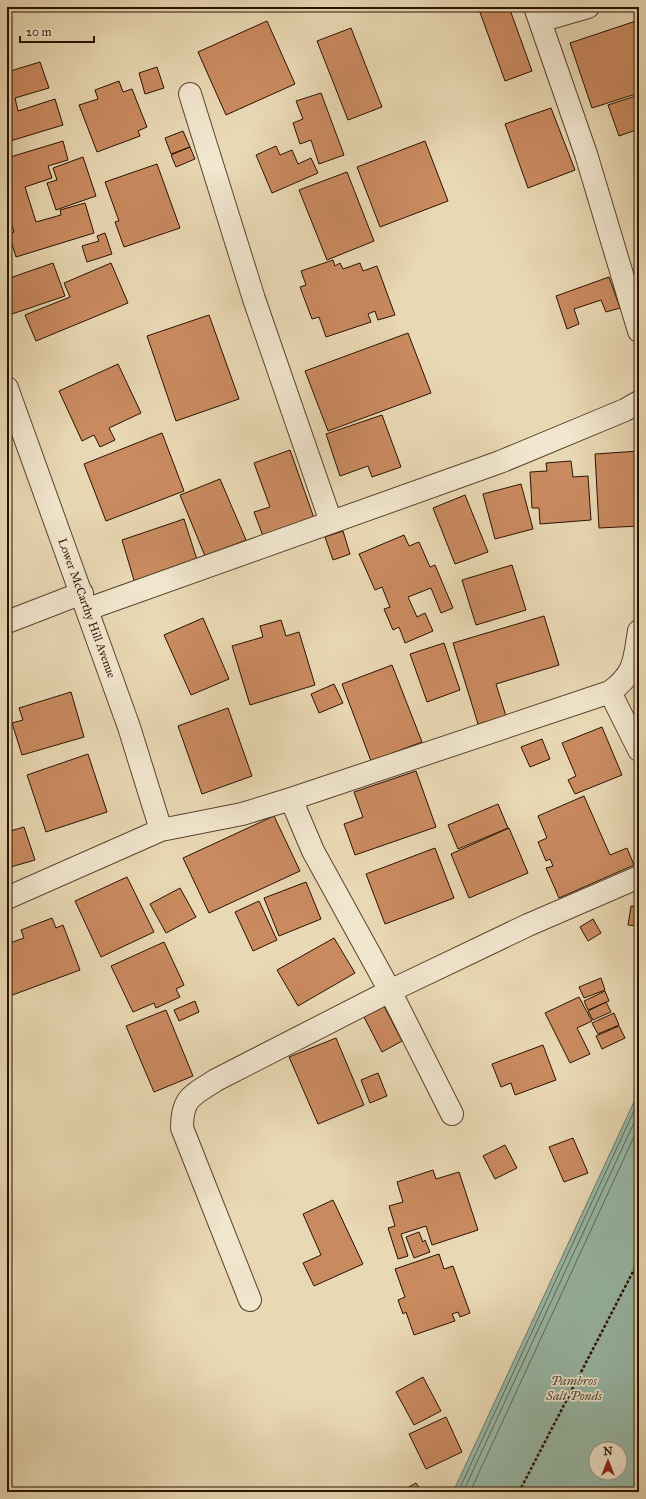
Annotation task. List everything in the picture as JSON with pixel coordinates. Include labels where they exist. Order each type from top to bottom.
[{"type":"street","points":[[588,7],[537,14],[586,154],[639,331]]},
{"type":"street","points":[[190,94],[254,299],[331,522]]},
{"type":"street","name":"Lower McCarthy Hill Avenue","points":[[7,388],[85,601],[129,727],[161,830]]},
{"type":"street","points":[[7,622],[85,601],[331,522],[500,462],[625,410],[639,402]]},
{"type":"street","points":[[7,898],[161,830],[242,814],[291,799],[610,692],[624,682],[633,666],[639,631]]},
{"type":"street","points":[[610,692],[639,750]]},
{"type":"street","points":[[291,799],[313,851],[390,991],[452,1114]]},
{"type":"street","points":[[250,1300],[182,1128],[182,1111],[190,1097],[216,1080],[390,991],[528,925],[639,877]]},
{"type":"path","points":[[519,1492],[639,1260]]},
{"type":"water","name":"Pambros Salt Ponds","points":[[639,1091],[639,1492],[453,1492]]},
{"type":"building","points":[[478,7],[509,7],[532,71],[505,81]]},
{"type":"building","points":[[639,20],[639,93],[592,108],[570,43]]},
{"type":"building","points":[[267,21],[295,84],[226,115],[198,52]]},
{"type":"building","points":[[351,28],[382,107],[348,120],[317,41]]},
{"type":"building","points":[[40,62],[49,88],[15,98],[18,111],[55,99],[63,125],[7,142],[7,72]]},
{"type":"building","points":[[157,67],[164,88],[145,94],[139,73]]},
{"type":"building","points":[[119,81],[123,92],[132,89],[147,127],[138,131],[140,136],[97,152],[79,105],[98,99],[95,90]]},
{"type":"building","points":[[321,93],[344,155],[319,164],[311,140],[300,144],[293,123],[303,119],[296,101]]},
{"type":"building","points":[[639,95],[639,129],[619,136],[608,105]]},
{"type":"building","points":[[551,108],[575,170],[528,188],[505,124]]},
{"type":"building","points":[[183,131],[190,147],[171,154],[165,138]]},
{"type":"building","points":[[63,141],[68,160],[48,166],[52,178],[25,187],[36,222],[61,215],[60,210],[85,203],[94,233],[16,257],[9,234],[14,232],[7,211],[7,158]]},
{"type":"building","points":[[425,141],[448,201],[380,227],[357,167]]},
{"type":"building","points":[[276,146],[280,155],[292,150],[298,164],[311,158],[318,173],[272,193],[256,155]]},
{"type":"building","points":[[190,147],[195,159],[176,167],[171,155]]},
{"type":"building","points":[[83,157],[96,196],[56,210],[47,183],[57,180],[53,168]]},
{"type":"building","points":[[157,164],[180,228],[124,247],[115,222],[119,221],[105,182]]},
{"type":"building","points":[[347,172],[374,241],[327,260],[299,190]]},
{"type":"building","points":[[105,233],[112,254],[87,262],[82,246],[99,241],[97,236]]},
{"type":"building","points":[[333,260],[335,266],[340,263],[343,269],[360,263],[363,271],[377,266],[395,315],[378,320],[375,311],[368,314],[371,322],[326,337],[319,317],[312,319],[300,287],[306,285],[301,271]]},
{"type":"building","points":[[53,263],[65,296],[9,315],[7,279]]},
{"type":"building","points":[[111,263],[128,303],[36,341],[25,315],[70,297],[64,283]]},
{"type":"building","points":[[609,277],[620,308],[606,312],[601,300],[574,309],[579,324],[567,329],[556,296]]},
{"type":"building","points":[[209,315],[239,399],[176,421],[147,336]]},
{"type":"building","points":[[408,333],[431,393],[328,431],[305,371]]},
{"type":"building","points":[[118,364],[141,413],[109,428],[115,440],[100,447],[94,435],[82,441],[59,391]]},
{"type":"building","points":[[382,415],[401,467],[372,477],[368,466],[340,476],[326,434]]},
{"type":"building","points":[[162,433],[184,491],[106,521],[84,464]]},
{"type":"building","points":[[290,450],[314,518],[263,536],[254,512],[270,507],[254,463]]},
{"type":"building","points":[[639,451],[639,526],[599,528],[595,454]]},
{"type":"building","points":[[571,461],[573,477],[588,476],[591,520],[540,524],[539,508],[532,508],[530,472],[547,471],[546,463]]},
{"type":"building","points":[[220,479],[246,540],[205,556],[180,495]]},
{"type":"building","points":[[521,484],[533,529],[495,539],[483,494]]},
{"type":"building","points":[[465,495],[488,552],[455,564],[433,508]]},
{"type":"building","points":[[184,519],[199,566],[136,587],[122,540]]},
{"type":"building","points":[[343,531],[350,554],[333,560],[325,537]]},
{"type":"building","points":[[404,535],[409,546],[419,542],[430,567],[435,565],[453,608],[441,613],[431,588],[408,597],[417,617],[425,613],[433,631],[405,643],[399,627],[393,630],[384,609],[390,607],[382,587],[375,590],[359,554]]},
{"type":"building","points":[[512,565],[526,610],[476,625],[462,580]]},
{"type":"building","points":[[544,616],[559,665],[496,684],[506,716],[478,724],[453,643]]},
{"type":"building","points":[[203,618],[229,679],[191,695],[164,635]]},
{"type":"building","points":[[281,620],[286,636],[299,632],[315,685],[250,705],[232,646],[263,637],[260,626]]},
{"type":"building","points":[[444,643],[460,690],[427,702],[410,654]]},
{"type":"building","points":[[392,665],[422,742],[371,761],[342,684]]},
{"type":"building","points":[[334,684],[343,703],[319,713],[311,694]]},
{"type":"building","points":[[71,692],[84,737],[22,755],[12,723],[23,720],[19,708]]},
{"type":"building","points":[[228,708],[252,776],[202,794],[178,726]]},
{"type":"building","points":[[602,727],[622,775],[575,794],[568,780],[576,776],[562,743]]},
{"type":"building","points":[[542,739],[550,759],[530,767],[521,747]]},
{"type":"building","points":[[88,754],[107,812],[46,832],[27,775]]},
{"type":"building","points":[[416,771],[436,827],[355,855],[344,824],[363,817],[354,792]]},
{"type":"building","points":[[584,796],[610,855],[627,848],[634,865],[559,898],[546,868],[553,866],[550,859],[546,861],[538,842],[547,838],[538,816]]},
{"type":"building","points":[[498,804],[508,828],[458,849],[448,825]]},
{"type":"building","points":[[274,816],[300,871],[209,913],[183,858]]},
{"type":"building","points":[[24,827],[35,860],[7,868],[7,832]]},
{"type":"building","points":[[509,828],[528,873],[469,898],[451,854]]},
{"type":"building","points":[[435,848],[454,898],[385,924],[366,874]]},
{"type":"building","points":[[127,877],[154,932],[101,957],[75,901]]},
{"type":"building","points":[[306,882],[321,919],[279,936],[264,898]]},
{"type":"building","points":[[180,888],[196,917],[166,933],[150,904]]},
{"type":"building","points":[[259,901],[277,940],[253,951],[235,912]]},
{"type":"building","points":[[631,906],[639,907],[639,926],[628,925]]},
{"type":"building","points":[[52,918],[56,928],[63,925],[80,970],[7,997],[7,944],[24,938],[21,930]]},
{"type":"building","points":[[593,919],[601,933],[588,941],[580,927]]},
{"type":"building","points":[[334,938],[355,973],[298,1006],[277,970]]},
{"type":"building","points":[[164,942],[184,985],[176,989],[180,997],[156,1008],[154,1003],[133,1012],[111,966]]},
{"type":"building","points":[[601,978],[605,990],[584,998],[579,987]]},
{"type":"building","points":[[605,991],[609,1001],[588,1010],[584,1001]]},
{"type":"building","points":[[579,997],[592,1021],[577,1028],[590,1054],[570,1063],[545,1013]]},
{"type":"building","points":[[195,1001],[199,1012],[179,1021],[174,1010]]},
{"type":"building","points":[[606,1002],[611,1012],[593,1020],[588,1011]]},
{"type":"building","points":[[384,1006],[402,1041],[382,1052],[364,1017]]},
{"type":"building","points":[[166,1010],[193,1076],[154,1092],[126,1026]]},
{"type":"building","points":[[614,1013],[619,1025],[598,1034],[592,1023]]},
{"type":"building","points":[[619,1026],[625,1038],[602,1049],[596,1036]]},
{"type":"building","points":[[336,1038],[364,1105],[318,1124],[289,1057]]},
{"type":"building","points":[[543,1045],[556,1080],[515,1095],[511,1083],[501,1087],[492,1064]]},
{"type":"building","points":[[378,1073],[387,1096],[370,1103],[361,1080]]},
{"type":"building","points":[[573,1138],[588,1173],[564,1182],[549,1147]]},
{"type":"building","points":[[505,1145],[517,1168],[495,1179],[483,1156]]},
{"type":"building","points":[[433,1170],[436,1179],[459,1172],[478,1230],[432,1245],[426,1226],[401,1234],[408,1256],[398,1259],[388,1228],[395,1226],[389,1206],[403,1202],[397,1182]]},
{"type":"building","points":[[333,1200],[363,1264],[314,1286],[303,1263],[321,1255],[303,1214]]},
{"type":"building","points":[[419,1232],[423,1242],[425,1240],[430,1252],[414,1258],[406,1237]]},
{"type":"building","points":[[439,1254],[444,1269],[453,1266],[470,1313],[460,1317],[458,1312],[452,1314],[455,1321],[414,1335],[406,1312],[403,1314],[398,1300],[405,1297],[395,1269]]},
{"type":"building","points":[[423,1377],[441,1411],[414,1425],[396,1392]]},
{"type":"building","points":[[446,1417],[462,1452],[426,1469],[409,1434]]},
{"type":"building","points":[[416,1483],[422,1492],[400,1492]]}]
